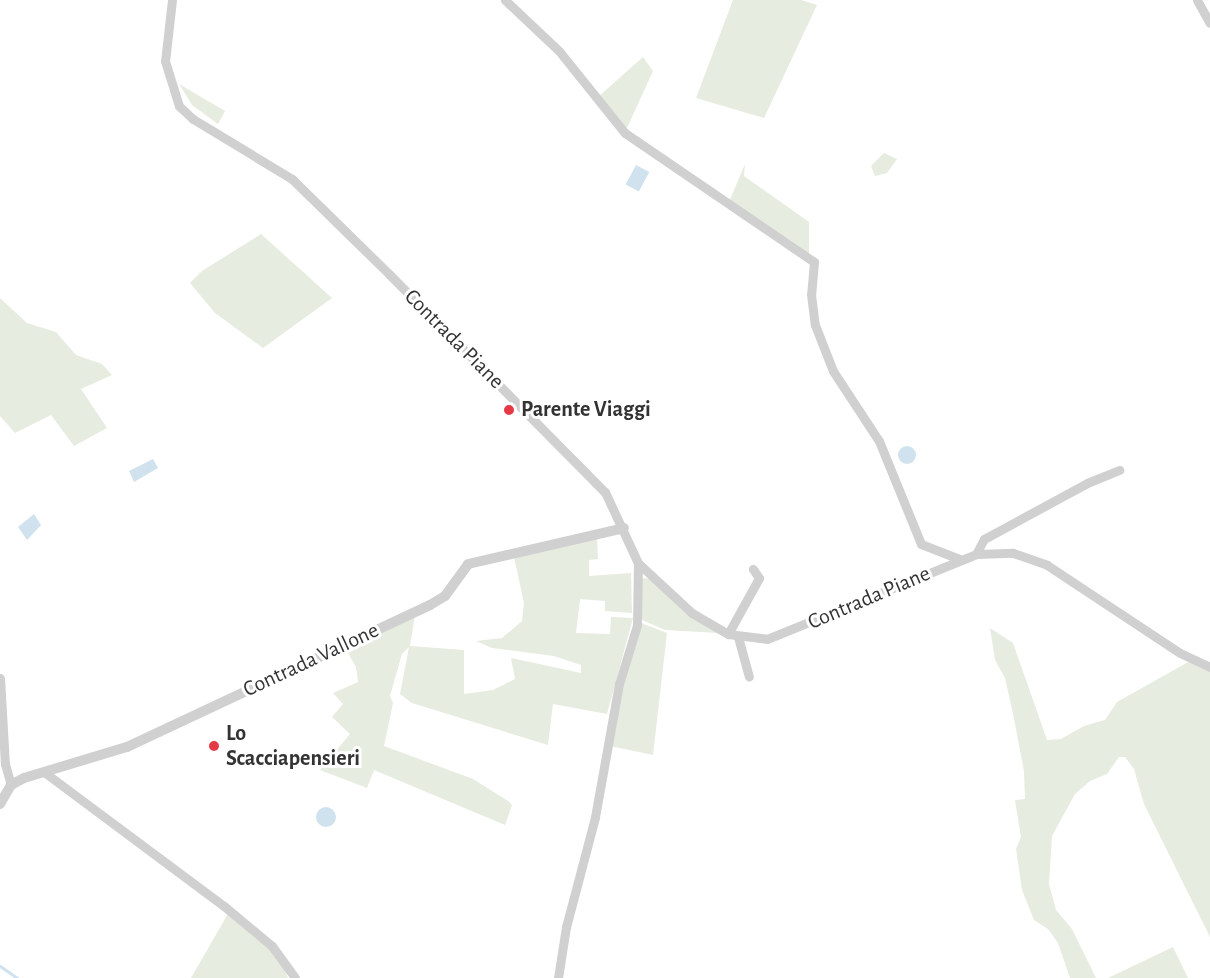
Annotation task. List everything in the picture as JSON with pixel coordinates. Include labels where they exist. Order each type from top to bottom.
[{"type":"street","name":"Contrada Piane","points":[[172,0],[165,61],[179,106],[193,119],[291,179],[605,492],[624,528],[638,563],[692,613],[728,634],[767,639],[976,554],[1013,553],[1047,565],[1180,653],[1210,667]]},
{"type":"street","points":[[505,0],[559,51],[625,134],[814,262],[812,294],[815,325],[833,371],[879,441],[921,544],[962,560]]},
{"type":"street","points":[[1197,0],[1210,23]]},
{"type":"street","points":[[976,554],[984,539],[1087,483],[1120,470]]},
{"type":"street","name":"Contrada Vallone","points":[[11,785],[127,747],[430,605],[445,596],[468,564],[624,528]]},
{"type":"street","points":[[558,978],[566,927],[595,817],[619,684],[637,625],[638,563]]},
{"type":"street","points":[[728,634],[759,578],[753,569]]},
{"type":"street","points":[[738,637],[749,677]]},
{"type":"street","points":[[0,678],[5,764],[11,785],[0,804]]},
{"type":"street","points":[[45,772],[232,913],[278,952],[296,978]]},
{"type":"shaded area","points":[[733,0],[801,0],[817,5],[764,118],[696,98]]},
{"type":"shaded area","points":[[643,57],[653,71],[627,128],[598,97]]},
{"type":"shaded area","points":[[179,84],[225,111],[218,124],[192,105]]},
{"type":"shaded area","points":[[884,153],[897,159],[887,173],[875,176],[871,166]]},
{"type":"shaded area","points":[[745,164],[744,176],[809,222],[809,255],[729,202]]},
{"type":"shaded area","points":[[261,234],[332,298],[263,348],[215,313],[190,283],[202,271]]},
{"type":"shaded area","points":[[0,298],[27,323],[56,332],[76,355],[102,364],[112,375],[81,389],[107,428],[74,446],[51,415],[15,433],[0,416]]},
{"type":"shaded area","points":[[597,537],[598,559],[589,560],[589,576],[631,573],[632,613],[605,611],[605,601],[580,599],[576,633],[610,634],[611,617],[633,618],[607,714],[553,704],[548,745],[412,703],[400,694],[409,647],[402,654],[390,696],[393,703],[384,746],[473,779],[508,801],[512,805],[505,825],[374,770],[367,788],[320,770],[350,734],[332,717],[343,704],[333,693],[358,682],[356,667],[345,648],[415,615],[410,646],[464,650],[464,694],[493,690],[515,679],[511,658],[581,673],[581,665],[554,656],[492,648],[476,641],[502,638],[522,621],[524,603],[514,557]]},
{"type":"shaded area","points":[[645,578],[718,633],[665,630],[642,620],[641,579]]},
{"type":"shaded area","points":[[641,623],[667,633],[653,755],[610,746],[619,694]]},
{"type":"shaded area","points":[[990,628],[1013,643],[1047,740],[1061,739],[1084,726],[1105,720],[1117,702],[1190,661],[1210,669],[1210,937],[1144,804],[1134,769],[1125,757],[1119,757],[1107,774],[1090,781],[1075,794],[1052,836],[1049,884],[1056,910],[1072,929],[1096,978],[1070,978],[1058,943],[1048,929],[1034,920],[1022,890],[1016,849],[1021,837],[1015,800],[1025,799],[1024,771],[1005,678],[995,660]]},
{"type":"shaded area","points":[[229,912],[278,954],[288,978],[191,978]]},
{"type":"shaded area","points":[[1173,947],[1188,978],[1108,978]]},
{"type":"water","points":[[636,165],[649,172],[639,191],[626,184]]},
{"type":"water","points":[[907,446],[913,449],[916,455],[913,461],[907,464],[901,461],[898,455],[901,449]]},
{"type":"water","points":[[153,459],[158,468],[134,482],[129,471]]},
{"type":"water","points":[[34,514],[41,525],[27,540],[18,527]]},
{"type":"water","points":[[326,807],[333,810],[336,817],[333,824],[326,827],[319,824],[316,817],[319,810]]},
{"type":"waterway","points":[[0,966],[17,978]]},
{"type":"place","name":"Parente Viaggi","points":[[509,410]]},
{"type":"place","name":"Lo Scacciapensieri","points":[[214,746]]}]
